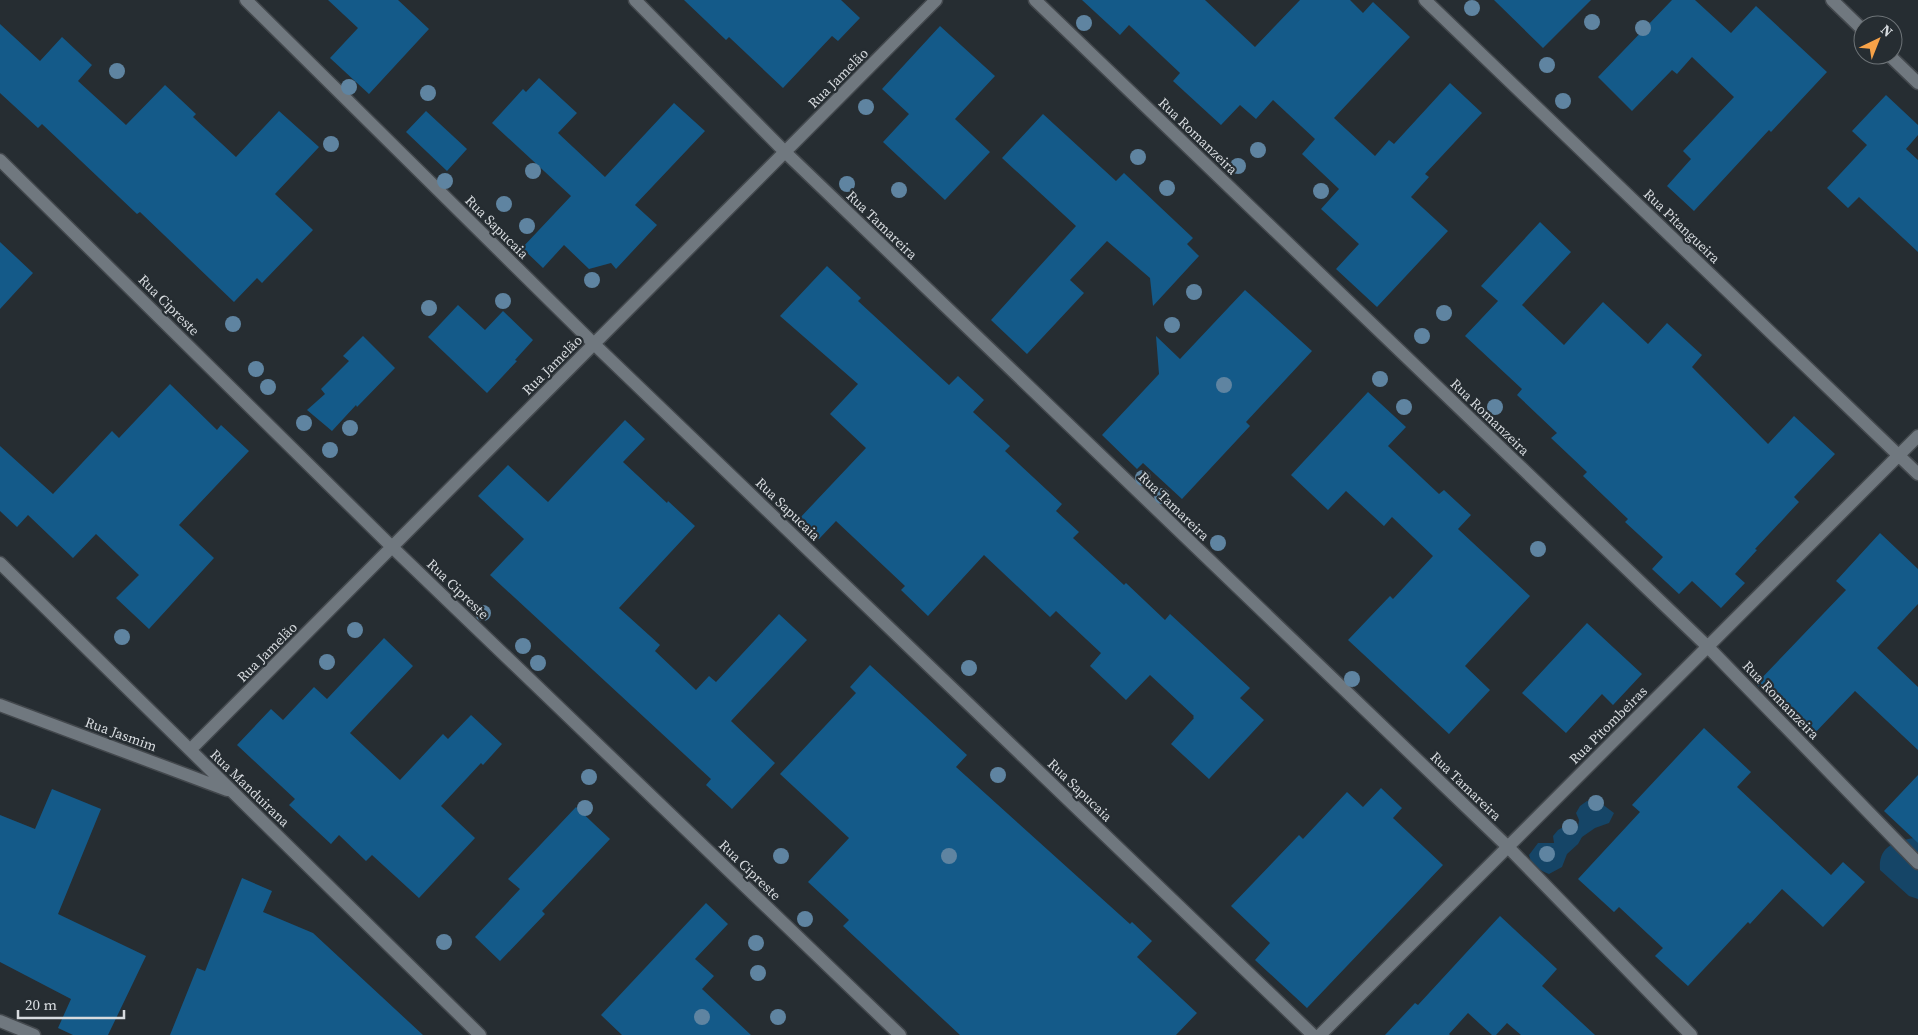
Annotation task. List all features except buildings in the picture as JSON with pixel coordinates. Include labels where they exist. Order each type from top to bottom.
[{"type":"street","name":"Rua Sapucaia","points":[[246,0],[594,344],[1313,1035]]},
{"type":"street","name":"Rua Tamareira","points":[[635,0],[785,152],[1508,847],[1691,1035]]},
{"type":"street","name":"Rua Jamelão","points":[[190,750],[936,0]]},
{"type":"street","name":"Rua Romanzeira","points":[[1035,0],[1708,647],[1918,862]]},
{"type":"street","name":"Rua Pitangueira","points":[[1425,0],[1918,474]]},
{"type":"street","points":[[1832,0],[1853,20]]},
{"type":"street","points":[[1900,65],[1918,82]]},
{"type":"street","name":"Rua Cipreste","points":[[0,160],[392,547],[900,1035]]},
{"type":"street","name":"Rua Pitombeiras","points":[[1320,1035],[1918,436]]},
{"type":"street","name":"Rua Manduirana","points":[[0,563],[480,1035]]},
{"type":"street","name":"Rua Jasmim","points":[[0,705],[232,792]]},
{"type":"street","points":[[0,1021],[34,1035]]},
{"type":"shaded area","points":[[1587,801],[1602,804],[1614,813],[1609,823],[1595,828],[1582,837],[1578,844],[1567,854],[1562,867],[1549,874],[1539,869],[1532,862],[1529,855],[1538,843],[1554,843],[1553,836],[1565,826],[1571,831],[1578,827],[1579,820],[1576,813],[1580,806]]},
{"type":"shaded area","points":[[1914,838],[1918,839],[1918,899],[1909,896],[1880,870],[1882,856],[1889,846]]}]
